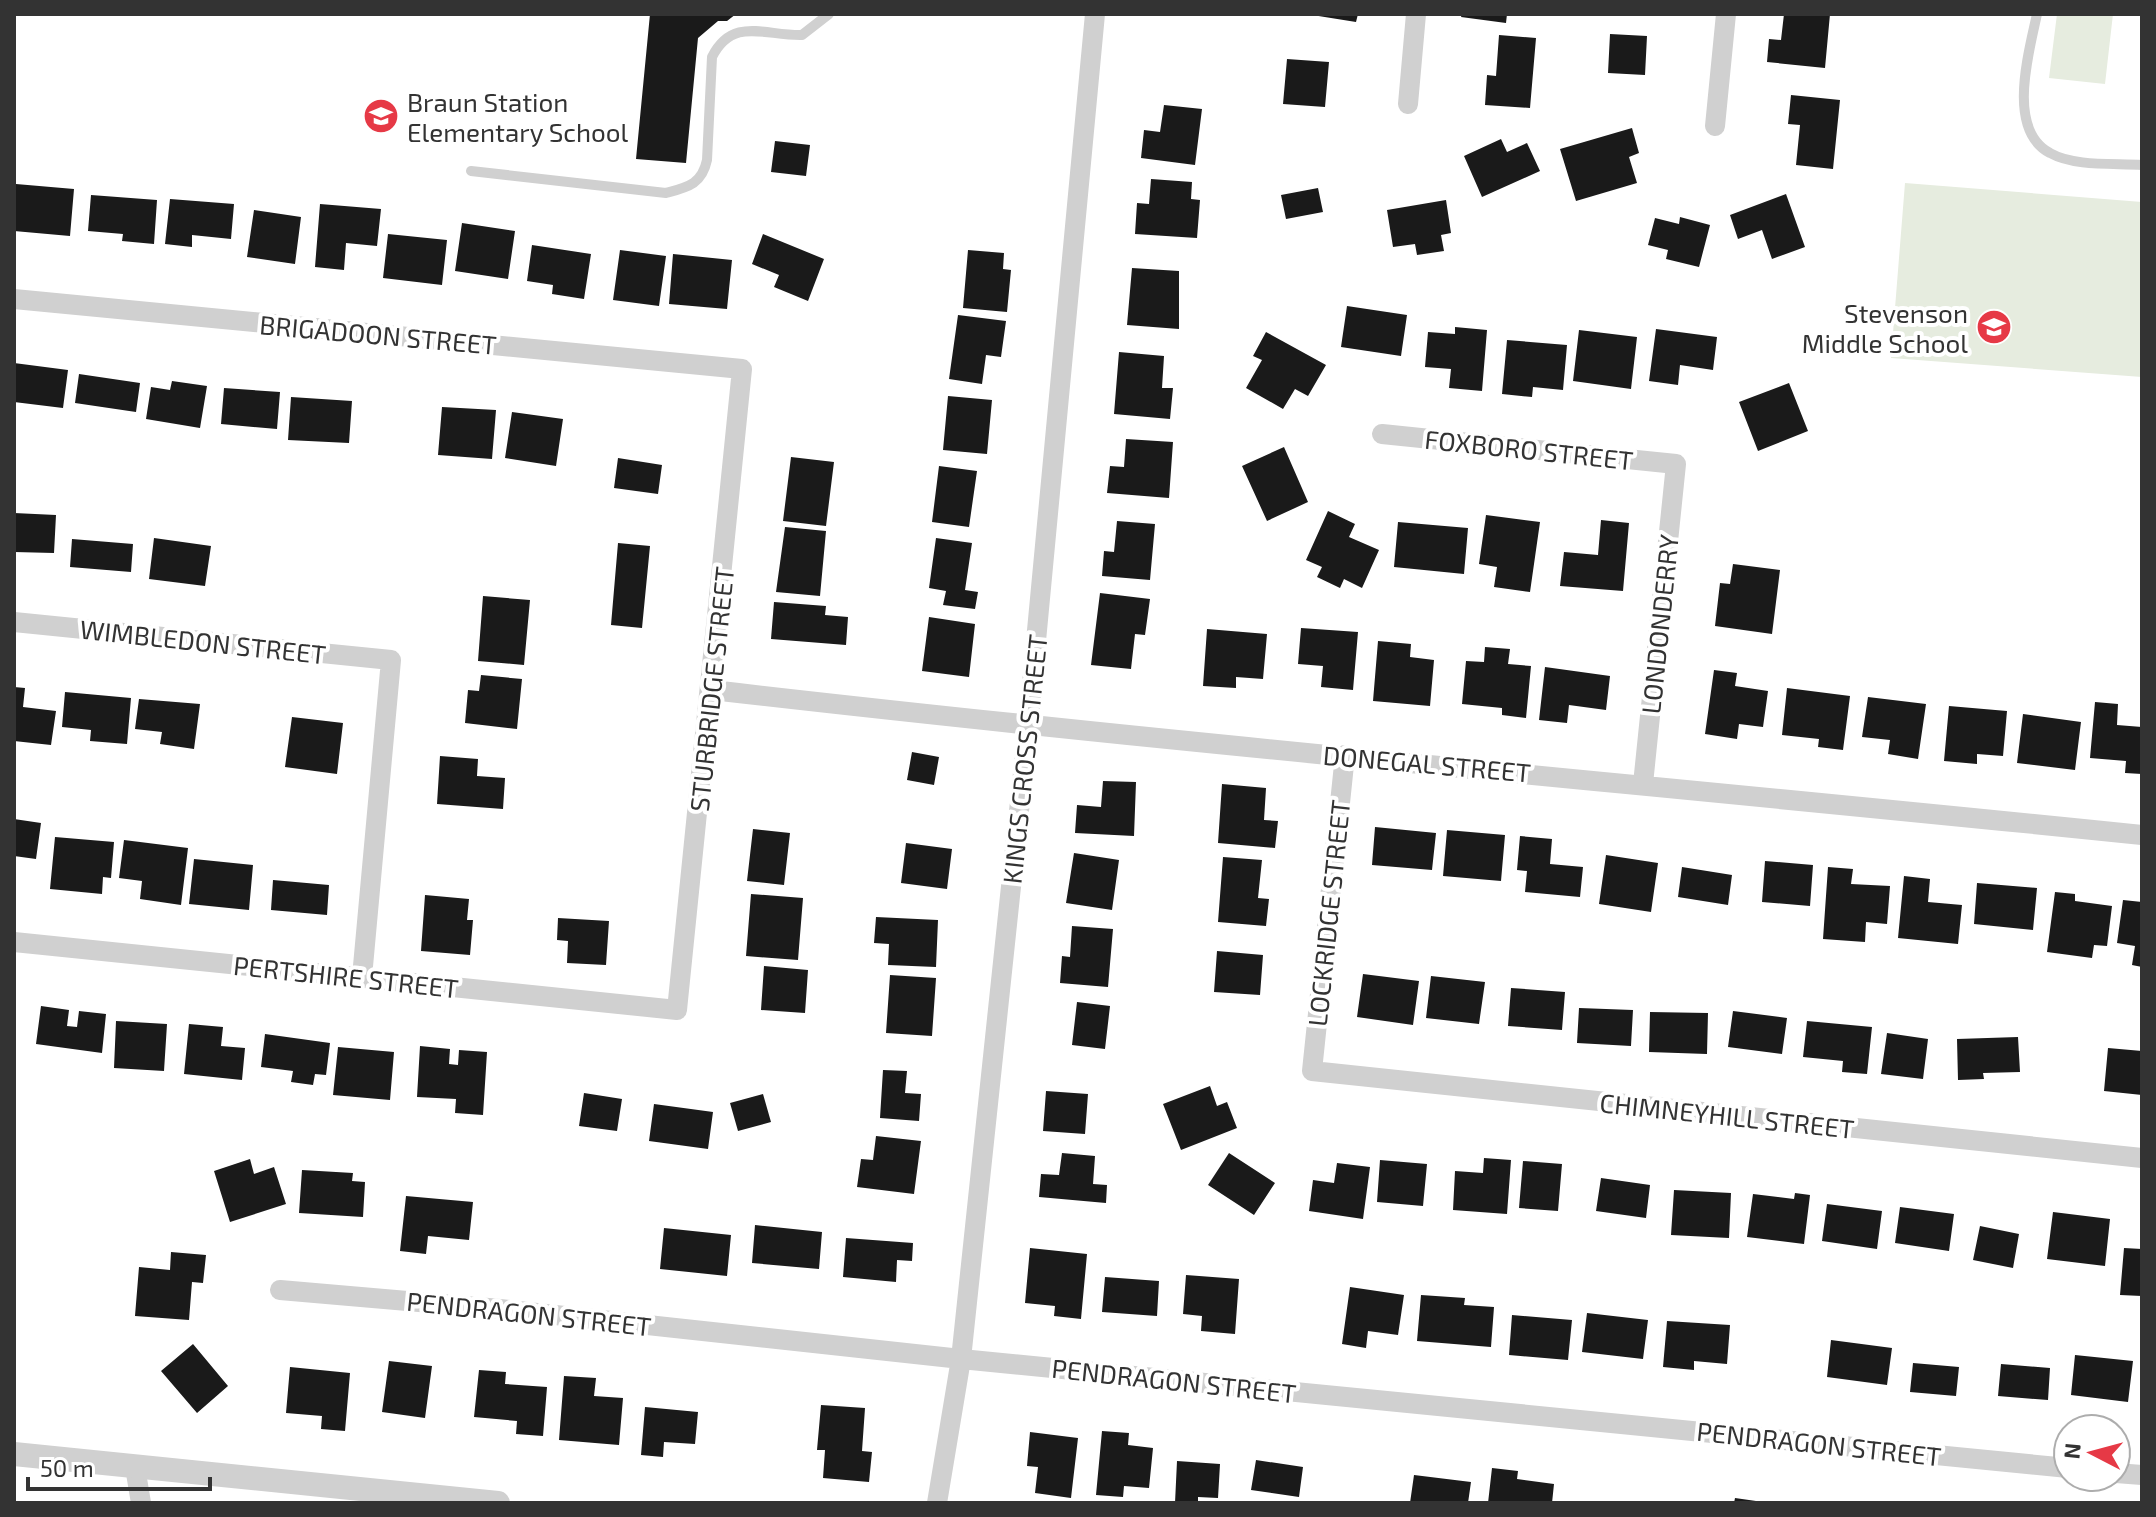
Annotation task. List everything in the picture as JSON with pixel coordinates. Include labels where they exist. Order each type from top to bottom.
[{"type":"street","name":"KINGS CROSS STREET","points":[[937,1503],[961,1359],[1028,726],[1095,14]]},
{"type":"street","points":[[1408,104],[1416,14]]},
{"type":"street","points":[[1715,126],[1726,14]]},
{"type":"street","name":"BRIGADOON STREET","points":[[14,299],[742,369]]},
{"type":"street","name":"STURBRIDGE STREET","points":[[677,1010],[712,690],[742,369]]},
{"type":"street","name":"FOXBORO STREET","points":[[1382,434],[1676,464]]},
{"type":"street","name":"LONDONDERRY","points":[[1643,784],[1676,464]]},
{"type":"street","name":"WIMBLEDON STREET","points":[[14,622],[391,660],[362,977]]},
{"type":"street","name":"DONEGAL STREET","points":[[712,690],[1028,726],[2142,835]]},
{"type":"street","name":"LOCKRIDGE STREET","points":[[1312,1071],[1345,755]]},
{"type":"street","name":"PERTSHIRE STREET","points":[[14,942],[677,1010]]},
{"type":"street","name":"CHIMNEYHILL STREET","points":[[1312,1071],[2142,1158]]},
{"type":"street","name":"PENDRAGON STREET","points":[[280,1290],[500,1309],[961,1359],[2052,1466]]},
{"type":"street","points":[[14,1454],[498,1503]]},
{"type":"street","points":[[135,1467],[141,1503]]},
{"type":"lane","points":[[471,171],[666,193],[691,186],[704,175],[707,160],[712,57],[719,43],[730,34],[750,30],[802,35],[829,14]]},
{"type":"lane","points":[[2037,14],[2025,104],[2026,126],[2036,142],[2049,153],[2072,160],[2142,165]]},
{"type":"shaded area","points":[[2057,14],[2113,14],[2105,84],[2049,78]]},
{"type":"shaded area","points":[[1905,183],[2142,202],[2142,377],[1891,358]]},
{"type":"building","points":[[650,14],[736,14],[727,21],[718,21],[698,38],[686,163],[636,159]]},
{"type":"building","points":[[1306,14],[1358,14],[1356,22]]},
{"type":"building","points":[[1462,14],[1507,14],[1506,23],[1461,17]]},
{"type":"building","points":[[1784,14],[1830,14],[1825,68],[1767,62],[1769,39],[1781,40]]},
{"type":"building","points":[[1610,34],[1647,36],[1645,75],[1608,73]]},
{"type":"building","points":[[1499,35],[1536,38],[1530,108],[1485,105],[1487,75],[1496,76]]},
{"type":"building","points":[[1287,59],[1329,62],[1325,107],[1283,104]]},
{"type":"building","points":[[1791,95],[1840,100],[1833,169],[1796,165],[1800,125],[1788,124]]},
{"type":"building","points":[[1164,105],[1202,109],[1195,165],[1141,158],[1144,130],[1160,132]]},
{"type":"building","points":[[1632,128],[1639,153],[1629,157],[1637,183],[1576,201],[1560,149]]},
{"type":"building","points":[[1501,139],[1507,152],[1527,143],[1540,171],[1482,197],[1464,156]]},
{"type":"building","points":[[775,141],[810,145],[806,176],[771,172]]},
{"type":"building","points":[[1151,179],[1192,182],[1191,199],[1200,200],[1197,238],[1135,234],[1137,203],[1149,204]]},
{"type":"building","points":[[16,184],[74,189],[70,236],[14,231]]},
{"type":"building","points":[[1318,188],[1323,212],[1286,219],[1281,195]]},
{"type":"building","points":[[1786,194],[1805,247],[1772,259],[1762,230],[1738,239],[1730,215]]},
{"type":"building","points":[[91,195],[157,200],[154,244],[122,241],[123,234],[88,231]]},
{"type":"building","points":[[170,199],[234,204],[231,239],[192,235],[192,247],[165,244]]},
{"type":"building","points":[[1446,200],[1451,233],[1441,235],[1444,251],[1417,255],[1415,244],[1393,247],[1387,210]]},
{"type":"building","points":[[320,204],[381,209],[377,246],[346,243],[344,270],[315,267]]},
{"type":"building","points":[[254,210],[301,217],[295,264],[247,257]]},
{"type":"building","points":[[1680,217],[1710,225],[1699,267],[1666,259],[1668,250],[1648,245],[1655,218],[1679,224]]},
{"type":"building","points":[[462,223],[515,231],[508,279],[455,271]]},
{"type":"building","points":[[388,234],[447,240],[442,285],[383,278]]},
{"type":"building","points":[[763,234],[824,259],[808,301],[774,287],[779,275],[752,264]]},
{"type":"building","points":[[532,245],[591,254],[584,299],[552,294],[553,285],[527,281]]},
{"type":"building","points":[[620,250],[666,256],[659,306],[613,300]]},
{"type":"building","points":[[968,250],[1004,253],[1003,269],[1011,270],[1007,312],[963,308]]},
{"type":"building","points":[[673,254],[732,260],[727,309],[669,304]]},
{"type":"building","points":[[1132,268],[1179,271],[1179,329],[1127,325]]},
{"type":"building","points":[[1347,306],[1407,315],[1401,356],[1341,347]]},
{"type":"building","points":[[958,315],[1006,321],[1001,357],[986,355],[982,384],[949,379]]},
{"type":"building","points":[[1455,327],[1487,330],[1482,391],[1449,388],[1451,369],[1425,367],[1428,332],[1455,334]]},
{"type":"building","points":[[1656,329],[1717,337],[1713,370],[1680,365],[1678,385],[1649,381]]},
{"type":"building","points":[[1579,330],[1637,337],[1631,389],[1573,381]]},
{"type":"building","points":[[1266,332],[1326,365],[1308,396],[1295,389],[1283,409],[1246,388],[1262,360],[1253,356]]},
{"type":"building","points":[[1507,340],[1567,345],[1563,390],[1533,387],[1532,397],[1502,394]]},
{"type":"building","points":[[1119,352],[1164,356],[1162,388],[1173,388],[1170,419],[1114,414]]},
{"type":"building","points":[[14,363],[68,370],[63,408],[14,402]]},
{"type":"building","points":[[79,374],[140,383],[136,412],[75,403]]},
{"type":"building","points":[[172,381],[207,386],[200,428],[146,419],[151,387],[170,390]]},
{"type":"building","points":[[1789,383],[1808,431],[1758,451],[1739,402]]},
{"type":"building","points":[[224,388],[280,392],[277,429],[221,424]]},
{"type":"building","points":[[948,396],[992,400],[987,454],[943,450]]},
{"type":"building","points":[[291,397],[352,401],[349,443],[288,440]]},
{"type":"building","points":[[442,407],[496,410],[492,459],[438,455]]},
{"type":"building","points":[[512,412],[563,419],[556,466],[505,458]]},
{"type":"building","points":[[1126,439],[1173,442],[1169,498],[1107,493],[1110,466],[1124,467]]},
{"type":"building","points":[[1284,447],[1308,502],[1267,521],[1242,466]]},
{"type":"building","points":[[791,457],[834,462],[826,526],[783,521]]},
{"type":"building","points":[[618,458],[662,465],[658,494],[614,488]]},
{"type":"building","points":[[939,466],[977,471],[969,527],[932,522]]},
{"type":"building","points":[[1328,511],[1355,524],[1349,537],[1379,550],[1362,588],[1344,579],[1340,588],[1317,577],[1322,567],[1306,560]]},
{"type":"building","points":[[14,513],[56,515],[54,553],[14,552]]},
{"type":"building","points":[[1486,515],[1540,522],[1530,592],[1494,587],[1497,567],[1479,564]]},
{"type":"building","points":[[1601,520],[1629,523],[1623,591],[1560,586],[1564,552],[1598,555]]},
{"type":"building","points":[[1117,521],[1155,524],[1150,580],[1102,576],[1104,551],[1114,552]]},
{"type":"building","points":[[1398,522],[1468,528],[1464,574],[1394,567]]},
{"type":"building","points":[[785,527],[826,531],[820,596],[776,592]]},
{"type":"building","points":[[154,538],[211,546],[205,586],[149,579]]},
{"type":"building","points":[[936,538],[972,543],[965,590],[978,592],[975,609],[943,605],[946,591],[929,588]]},
{"type":"building","points":[[72,539],[133,544],[131,572],[70,567]]},
{"type":"building","points":[[618,543],[650,546],[642,628],[611,625]]},
{"type":"building","points":[[1733,564],[1780,570],[1772,634],[1715,626],[1720,583],[1730,584]]},
{"type":"building","points":[[1100,593],[1150,599],[1145,635],[1135,634],[1131,669],[1091,665]]},
{"type":"building","points":[[483,596],[530,600],[524,665],[478,661]]},
{"type":"building","points":[[774,602],[826,606],[825,615],[848,617],[846,645],[771,639]]},
{"type":"building","points":[[929,617],[975,624],[969,677],[922,671]]},
{"type":"building","points":[[1301,628],[1358,632],[1353,690],[1321,687],[1323,666],[1298,664]]},
{"type":"building","points":[[1207,629],[1267,634],[1263,679],[1236,677],[1236,688],[1203,686]]},
{"type":"building","points":[[1378,641],[1411,644],[1410,657],[1434,660],[1430,706],[1373,701]]},
{"type":"building","points":[[1485,647],[1510,649],[1508,664],[1531,666],[1526,718],[1502,715],[1502,708],[1462,704],[1466,661],[1484,662]]},
{"type":"building","points":[[1545,667],[1610,676],[1606,710],[1569,705],[1567,723],[1539,720]]},
{"type":"building","points":[[1714,670],[1737,673],[1735,686],[1768,691],[1763,727],[1739,724],[1737,739],[1705,734]]},
{"type":"building","points":[[481,675],[522,679],[517,729],[465,723],[468,690],[479,691]]},
{"type":"building","points":[[14,687],[25,688],[23,707],[56,711],[51,745],[14,741]]},
{"type":"building","points":[[1787,688],[1850,696],[1843,750],[1818,747],[1819,739],[1782,735]]},
{"type":"building","points":[[65,692],[131,698],[127,744],[90,741],[91,730],[62,727]]},
{"type":"building","points":[[1868,697],[1926,704],[1918,759],[1888,754],[1890,740],[1862,737]]},
{"type":"building","points":[[139,699],[200,704],[194,749],[160,744],[162,732],[135,729]]},
{"type":"building","points":[[2095,702],[2118,704],[2117,725],[2142,727],[2142,774],[2125,773],[2126,761],[2090,758]]},
{"type":"building","points":[[1949,706],[2007,711],[2003,756],[1977,754],[1977,764],[1944,761]]},
{"type":"building","points":[[2023,714],[2081,722],[2075,770],[2017,763]]},
{"type":"building","points":[[292,717],[343,723],[337,774],[285,767]]},
{"type":"building","points":[[912,752],[939,757],[934,785],[907,780]]},
{"type":"building","points":[[440,756],[478,759],[477,776],[505,778],[503,809],[437,804]]},
{"type":"building","points":[[1103,781],[1136,782],[1134,836],[1075,833],[1077,805],[1101,807]]},
{"type":"building","points":[[1222,784],[1266,788],[1264,820],[1278,821],[1275,848],[1218,843]]},
{"type":"building","points":[[14,819],[41,823],[36,859],[14,856]]},
{"type":"building","points":[[1375,827],[1436,833],[1432,870],[1372,865]]},
{"type":"building","points":[[753,829],[790,833],[784,885],[747,881]]},
{"type":"building","points":[[1447,830],[1505,835],[1501,881],[1443,876]]},
{"type":"building","points":[[1520,836],[1552,839],[1550,864],[1583,867],[1580,897],[1525,892],[1527,871],[1517,870]]},
{"type":"building","points":[[55,837],[114,842],[111,878],[103,877],[102,894],[50,889]]},
{"type":"building","points":[[124,840],[188,848],[181,905],[140,899],[142,881],[119,878]]},
{"type":"building","points":[[906,843],[952,849],[947,889],[901,883]]},
{"type":"building","points":[[1074,853],[1119,860],[1112,910],[1066,903]]},
{"type":"building","points":[[1606,855],[1658,863],[1651,912],[1599,904]]},
{"type":"building","points":[[1223,857],[1262,860],[1258,898],[1269,899],[1266,926],[1218,922]]},
{"type":"building","points":[[194,859],[253,865],[249,910],[189,904]]},
{"type":"building","points":[[1765,861],[1813,865],[1810,906],[1762,902]]},
{"type":"building","points":[[1682,867],[1732,875],[1728,905],[1678,897]]},
{"type":"building","points":[[1828,867],[1853,869],[1851,884],[1890,886],[1887,924],[1866,922],[1865,942],[1823,939]]},
{"type":"building","points":[[1904,876],[1930,879],[1928,902],[1962,905],[1958,944],[1898,938]]},
{"type":"building","points":[[273,880],[329,885],[327,915],[271,910]]},
{"type":"building","points":[[1977,883],[2037,888],[2033,930],[1974,924]]},
{"type":"building","points":[[2055,892],[2075,894],[2075,901],[2112,906],[2107,946],[2094,945],[2092,958],[2047,952]]},
{"type":"building","points":[[751,894],[803,898],[798,960],[746,956]]},
{"type":"building","points":[[425,895],[469,899],[467,920],[473,920],[470,955],[421,951]]},
{"type":"building","points":[[2123,900],[2142,902],[2142,967],[2132,965],[2135,946],[2117,943]]},
{"type":"building","points":[[876,917],[938,920],[936,967],[888,965],[889,944],[874,943]]},
{"type":"building","points":[[558,918],[609,921],[606,965],[567,963],[568,941],[557,940]]},
{"type":"building","points":[[1072,926],[1113,929],[1108,987],[1060,983],[1062,956],[1070,957]]},
{"type":"building","points":[[1217,951],[1263,955],[1260,995],[1214,992]]},
{"type":"building","points":[[764,966],[808,970],[805,1013],[761,1010]]},
{"type":"building","points":[[1363,974],[1419,981],[1413,1025],[1357,1017]]},
{"type":"building","points":[[890,975],[936,978],[932,1036],[886,1033]]},
{"type":"building","points":[[1431,976],[1485,982],[1479,1024],[1426,1018]]},
{"type":"building","points":[[1511,988],[1565,992],[1562,1030],[1508,1026]]},
{"type":"building","points":[[1077,1002],[1110,1006],[1105,1049],[1072,1045]]},
{"type":"building","points":[[41,1006],[69,1010],[67,1026],[77,1027],[79,1011],[106,1014],[102,1053],[36,1044]]},
{"type":"building","points":[[1579,1008],[1633,1010],[1631,1046],[1577,1043]]},
{"type":"building","points":[[1733,1011],[1787,1018],[1782,1054],[1728,1047]]},
{"type":"building","points":[[1650,1012],[1708,1013],[1707,1054],[1649,1052]]},
{"type":"building","points":[[116,1021],[167,1024],[164,1071],[114,1068]]},
{"type":"building","points":[[1807,1021],[1872,1027],[1867,1074],[1842,1072],[1843,1061],[1803,1057]]},
{"type":"building","points":[[189,1024],[223,1027],[221,1046],[245,1048],[242,1080],[184,1074]]},
{"type":"building","points":[[1887,1033],[1928,1039],[1923,1079],[1881,1074]]},
{"type":"building","points":[[265,1034],[330,1043],[326,1075],[315,1074],[313,1085],[291,1082],[293,1071],[261,1067]]},
{"type":"building","points":[[2018,1037],[2020,1072],[1983,1073],[1984,1079],[1958,1080],[1957,1039]]},
{"type":"building","points":[[420,1046],[450,1049],[449,1064],[458,1065],[459,1050],[487,1052],[483,1115],[455,1113],[456,1099],[417,1097]]},
{"type":"building","points":[[338,1047],[394,1052],[390,1100],[333,1095]]},
{"type":"building","points":[[2108,1048],[2142,1051],[2142,1095],[2104,1091]]},
{"type":"building","points":[[883,1070],[907,1071],[905,1093],[921,1094],[919,1121],[880,1118]]},
{"type":"building","points":[[1210,1086],[1217,1106],[1227,1102],[1237,1128],[1181,1150],[1163,1104]]},
{"type":"building","points":[[1046,1091],[1088,1094],[1085,1134],[1043,1131]]},
{"type":"building","points":[[584,1093],[622,1099],[617,1131],[579,1126]]},
{"type":"building","points":[[763,1094],[771,1122],[738,1131],[730,1103]]},
{"type":"building","points":[[654,1104],[713,1112],[708,1149],[649,1141]]},
{"type":"building","points":[[876,1136],[921,1141],[914,1194],[857,1187],[861,1159],[873,1160]]},
{"type":"building","points":[[1062,1153],[1095,1156],[1093,1184],[1107,1185],[1106,1203],[1039,1197],[1041,1174],[1059,1175]]},
{"type":"building","points":[[1229,1153],[1275,1183],[1254,1215],[1208,1185]]},
{"type":"building","points":[[1484,1158],[1511,1160],[1507,1214],[1453,1210],[1455,1171],[1483,1173]]},
{"type":"building","points":[[250,1159],[254,1174],[274,1167],[286,1204],[230,1222],[214,1171]]},
{"type":"building","points":[[1380,1160],[1427,1164],[1423,1206],[1377,1202]]},
{"type":"building","points":[[1523,1161],[1562,1164],[1558,1211],[1519,1208]]},
{"type":"building","points":[[1337,1163],[1370,1167],[1363,1219],[1309,1211],[1313,1180],[1334,1183]]},
{"type":"building","points":[[302,1170],[353,1173],[352,1181],[365,1182],[363,1217],[299,1213]]},
{"type":"building","points":[[1601,1178],[1650,1185],[1646,1218],[1596,1211]]},
{"type":"building","points":[[1674,1190],[1731,1193],[1729,1238],[1671,1235]]},
{"type":"building","points":[[1795,1193],[1810,1195],[1804,1244],[1747,1237],[1753,1194],[1794,1199]]},
{"type":"building","points":[[406,1196],[473,1202],[469,1240],[428,1236],[426,1254],[400,1251]]},
{"type":"building","points":[[1827,1204],[1882,1211],[1877,1249],[1822,1241]]},
{"type":"building","points":[[1900,1207],[1954,1214],[1949,1251],[1895,1243]]},
{"type":"building","points":[[2053,1212],[2110,1219],[2105,1266],[2047,1259]]},
{"type":"building","points":[[755,1225],[822,1232],[819,1269],[752,1263]]},
{"type":"building","points":[[1980,1226],[2019,1234],[2013,1268],[1973,1260]]},
{"type":"building","points":[[664,1228],[731,1235],[727,1276],[660,1269]]},
{"type":"building","points":[[846,1238],[913,1243],[912,1261],[897,1260],[896,1282],[843,1277]]},
{"type":"building","points":[[1030,1248],[1087,1254],[1081,1319],[1054,1316],[1055,1306],[1025,1303]]},
{"type":"building","points":[[2124,1248],[2142,1249],[2142,1296],[2120,1295]]},
{"type":"building","points":[[171,1252],[206,1255],[203,1283],[192,1282],[189,1320],[135,1316],[139,1267],[170,1270]]},
{"type":"building","points":[[1186,1275],[1239,1279],[1235,1334],[1201,1331],[1202,1316],[1183,1314]]},
{"type":"building","points":[[1105,1277],[1159,1281],[1157,1316],[1102,1312]]},
{"type":"building","points":[[1350,1287],[1404,1295],[1398,1335],[1368,1331],[1366,1348],[1342,1344]]},
{"type":"building","points":[[1421,1295],[1465,1298],[1464,1305],[1494,1307],[1491,1347],[1417,1341]]},
{"type":"building","points":[[1587,1313],[1648,1320],[1643,1359],[1582,1352]]},
{"type":"building","points":[[1512,1315],[1572,1320],[1568,1360],[1509,1355]]},
{"type":"building","points":[[1667,1321],[1730,1325],[1727,1364],[1694,1361],[1694,1370],[1663,1367]]},
{"type":"building","points":[[1831,1340],[1892,1348],[1887,1385],[1827,1377]]},
{"type":"building","points":[[193,1344],[228,1386],[197,1413],[161,1371]]},
{"type":"building","points":[[2075,1355],[2133,1361],[2128,1402],[2071,1395]]},
{"type":"building","points":[[389,1361],[432,1366],[425,1418],[382,1412]]},
{"type":"building","points":[[1913,1363],[1959,1367],[1956,1396],[1910,1392]]},
{"type":"building","points":[[2001,1364],[2050,1368],[2048,1400],[1998,1396]]},
{"type":"building","points":[[290,1367],[350,1373],[345,1431],[321,1429],[322,1416],[286,1413]]},
{"type":"building","points":[[479,1370],[506,1372],[505,1384],[547,1387],[543,1436],[516,1434],[517,1421],[474,1417]]},
{"type":"building","points":[[564,1376],[596,1378],[594,1396],[623,1398],[619,1445],[559,1440]]},
{"type":"building","points":[[821,1405],[865,1408],[862,1451],[872,1452],[869,1482],[823,1478],[825,1450],[817,1450]]},
{"type":"building","points":[[645,1407],[698,1412],[695,1444],[664,1442],[663,1457],[641,1455]]},
{"type":"building","points":[[1102,1431],[1129,1433],[1128,1445],[1153,1448],[1149,1488],[1124,1486],[1123,1497],[1096,1495]]},
{"type":"building","points":[[1030,1432],[1078,1438],[1071,1498],[1035,1493],[1038,1467],[1027,1466]]},
{"type":"building","points":[[1256,1460],[1303,1467],[1299,1497],[1251,1490]]},
{"type":"building","points":[[1177,1461],[1220,1464],[1218,1498],[1198,1497],[1198,1503],[1175,1503]]},
{"type":"building","points":[[1492,1468],[1518,1471],[1517,1479],[1554,1484],[1552,1503],[1488,1503]]},
{"type":"building","points":[[1414,1475],[1471,1482],[1468,1503],[1410,1503]]},
{"type":"building","points":[[1735,1498],[1756,1501],[1756,1503],[1734,1503]]},
{"type":"place","name":"Braun Station Elementary School","points":[[381,116]]},
{"type":"place","name":"Stevenson Middle School","points":[[1994,327]]}]
